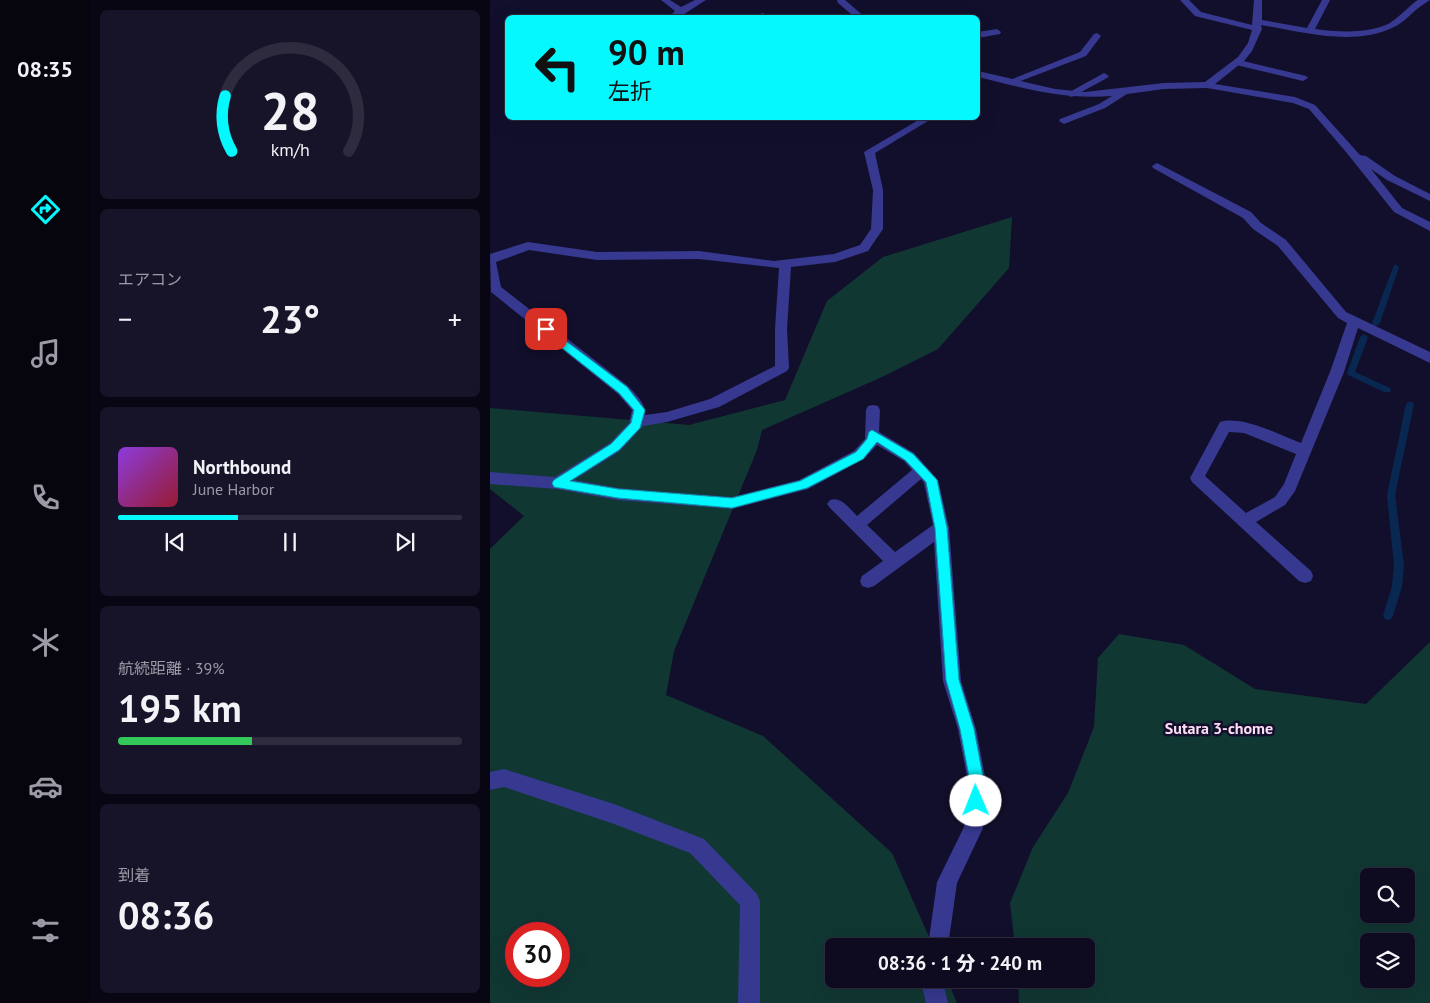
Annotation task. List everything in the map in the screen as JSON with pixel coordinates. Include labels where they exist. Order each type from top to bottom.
[{"type":"street","points":[[665,0],[682,14],[702,0]]},
{"type":"street","points":[[841,0],[858,15]]},
{"type":"street","points":[[1184,0],[1198,14],[1258,26],[1330,32],[1371,32],[1386,28],[1405,18],[1421,1],[1430,7]]},
{"type":"street","points":[[1207,85],[1239,63],[1252,47],[1258,26],[1258,0]]},
{"type":"street","points":[[1310,30],[1326,0]]},
{"type":"street","points":[[980,35],[997,32]]},
{"type":"street","points":[[1010,82],[1083,54],[1097,36]]},
{"type":"street","points":[[1239,63],[1303,78]]},
{"type":"street","points":[[980,74],[1071,94],[1085,95],[1164,86],[1207,85],[1295,100],[1312,108],[1350,150],[1398,210],[1430,227]]},
{"type":"street","points":[[1071,94],[1104,76]]},
{"type":"street","points":[[1064,121],[1102,106],[1124,92]]},
{"type":"street","points":[[490,258],[496,258],[528,246],[597,256],[699,255],[774,265],[835,258],[864,248],[877,229],[878,190],[869,152],[925,120]]},
{"type":"street","points":[[1350,150],[1391,178],[1430,198]]},
{"type":"street","points":[[1157,166],[1247,216],[1257,226],[1282,243],[1342,315],[1430,358]]},
{"type":"street","points":[[490,262],[495,288],[623,390],[639,410],[636,425],[615,447],[558,483]]},
{"type":"street","points":[[637,421],[667,417],[714,403],[782,368],[781,329],[785,264]]},
{"type":"street","points":[[1244,521],[1280,501],[1290,487],[1337,372],[1354,321]]},
{"type":"street","points":[[490,478],[558,483],[618,494],[732,503],[803,485],[859,456],[872,441],[873,410]]},
{"type":"street","points":[[1305,450],[1245,428],[1225,426],[1197,478],[1305,576]]},
{"type":"street","points":[[872,434],[909,457],[931,480],[941,528],[952,680],[967,729],[978,787],[973,828],[946,882],[939,938]]},
{"type":"street","points":[[857,525],[922,470]]},
{"type":"street","points":[[836,504],[895,562]]},
{"type":"street","points":[[868,581],[941,528]]},
{"type":"street","points":[[490,781],[504,778],[614,814],[697,846],[750,901],[750,1003]]},
{"type":"street","points":[[933,988],[937,1003]]},
{"type":"green space","points":[[1012,217],[1009,268],[938,349],[882,377],[762,430],[757,450],[674,651],[666,695],[763,736],[892,853],[929,938],[825,938],[825,988],[951,988],[957,1003],[490,1003],[490,549],[524,516],[490,489],[490,408],[689,425],[785,400],[827,301],[883,257]]},
{"type":"green space","points":[[1119,634],[1184,645],[1255,689],[1366,704],[1430,642],[1430,1003],[1019,1003],[1018,988],[1095,988],[1095,938],[1014,938],[1010,903],[1033,847],[1068,793],[1094,727],[1098,658]]},
{"type":"waterway","points":[[1376,323],[1396,267]]},
{"type":"waterway","points":[[1364,337],[1351,373],[1387,390]]},
{"type":"waterway","points":[[1388,616],[1397,586],[1399,565],[1391,495],[1410,404]]},
{"type":"district","name":"Sutara 3-chome","points":[[1219,728]]},
{"type":"route","points":[[546,329],[623,390],[639,410],[636,425],[615,447],[558,483],[618,494],[732,503],[803,485],[859,456],[872,441],[872,434],[909,457],[931,480],[941,528],[952,680],[967,729],[978,787],[976,801]]}]
